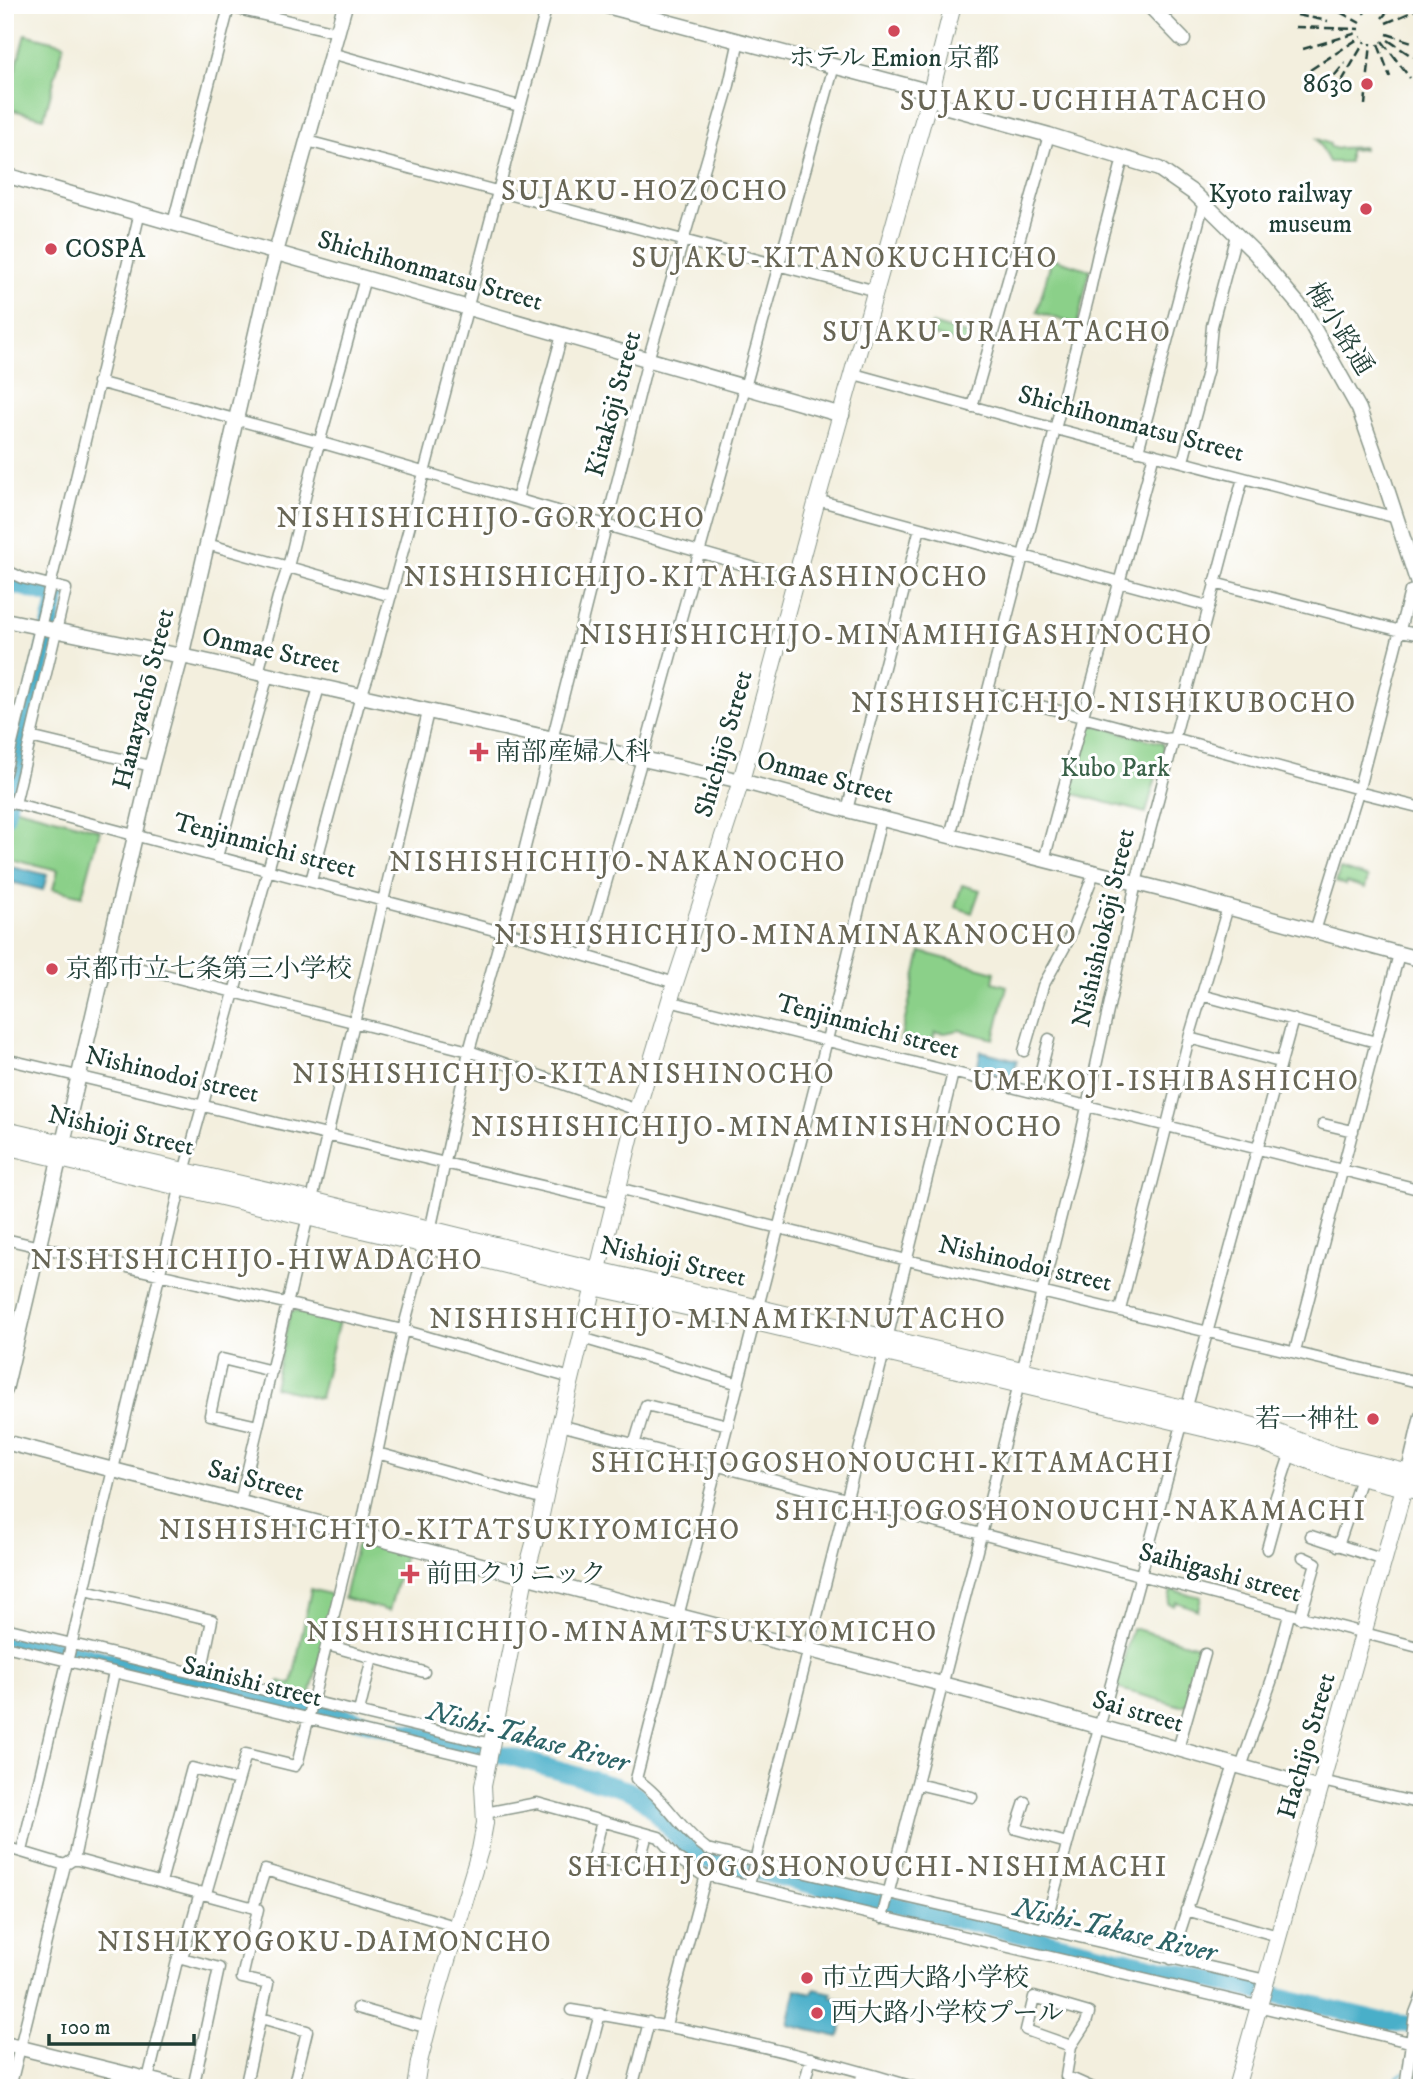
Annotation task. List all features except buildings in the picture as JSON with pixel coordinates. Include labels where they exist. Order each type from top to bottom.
[{"type":"main road","name":"Shichijō Street","points":[[415,2088],[428,2028],[480,1850],[485,1824],[483,1786],[525,1577],[637,1110],[674,983],[741,781],[953,5]]},
{"type":"main road","name":"Nishioji Street","points":[[5,1131],[61,1152]]},
{"type":"main road","name":"Nishioji Street","points":[[5,1145],[61,1152],[1184,1416],[1256,1427],[1414,1483]]},
{"type":"main road","name":"Nishioji Street","points":[[1184,1416],[1262,1441],[1361,1478],[1414,1483]]},
{"type":"main road","name":"Hachijo Street","points":[[1236,2088],[1384,1560],[1414,1483]]},
{"type":"street","name":"Hanayachō Street","points":[[5,1390],[151,766],[181,657],[235,418],[276,251],[345,5]]},
{"type":"street","points":[[311,881],[391,596],[547,5]]},
{"type":"street","name":"梅小路通","points":[[603,5],[931,92],[944,106],[1159,169],[1184,186],[1255,253],[1304,311],[1329,353],[1359,409],[1421,593]]},
{"type":"street","points":[[1149,5],[1183,40]]},
{"type":"street","points":[[173,223],[226,6],[337,32]]},
{"type":"street","name":"Kitakōji Street","points":[[238,1780],[246,1754],[295,1766],[298,1761],[377,1452],[469,1051],[552,739],[648,360],[729,85],[739,40]]},
{"type":"street","points":[[331,53],[519,106]]},
{"type":"street","points":[[584,955],[642,760],[834,66]]},
{"type":"street","points":[[972,407],[1049,135]]},
{"type":"street","points":[[307,141],[876,291]]},
{"type":"street","points":[[950,836],[1123,158]]},
{"type":"street","name":"Shichihonmatsu Street","points":[[5,175],[842,415]]},
{"type":"street","points":[[1138,451],[1204,202]]},
{"type":"street","points":[[10,803],[30,737],[48,629],[49,591],[140,212]]},
{"type":"street","points":[[1183,461],[1208,368],[1212,326],[1236,235]]},
{"type":"street","points":[[218,857],[263,674],[278,597],[365,278]]},
{"type":"street","points":[[517,499],[562,335]]},
{"type":"street","name":"Shichihonmatsu Street","points":[[853,374],[1397,517]]},
{"type":"street","points":[[98,382],[235,418],[796,580]]},
{"type":"street","points":[[1044,860],[1154,454]]},
{"type":"street","name":"Nishishiokōji Street","points":[[882,1918],[1088,1106],[1136,883],[1243,478]]},
{"type":"street","points":[[817,500],[1208,606]]},
{"type":"street","points":[[847,810],[920,528]]},
{"type":"street","points":[[207,544],[391,596]]},
{"type":"street","points":[[5,570],[49,591],[66,589],[48,629],[5,773]]},
{"type":"street","points":[[1214,583],[1422,635]]},
{"type":"street","points":[[1315,931],[1358,791],[1410,591],[1421,593]]},
{"type":"street","name":"Onmae Street","points":[[5,620],[263,674],[741,781],[1422,960]]},
{"type":"street","points":[[22,1851],[183,1180],[319,687]]},
{"type":"street","points":[[988,692],[1166,739],[1174,738],[1422,808]]},
{"type":"street","points":[[240,1502],[428,712]]},
{"type":"street","points":[[30,737],[151,766]]},
{"type":"street","name":"Tenjinmichi street","points":[[10,803],[502,931],[674,983]]},
{"type":"street","points":[[881,819],[779,1229],[636,1779],[652,1790],[694,1839],[707,1849],[1266,1980]]},
{"type":"street","points":[[1024,1051],[1043,986],[1068,941],[1094,873]]},
{"type":"street","points":[[1119,1310],[1200,995],[1228,907]]},
{"type":"street","points":[[1295,1351],[1399,954]]},
{"type":"street","points":[[106,960],[469,1051],[637,1110]]},
{"type":"street","points":[[1200,995],[1376,1042]]},
{"type":"street","name":"Tenjinmichi street","points":[[669,1001],[1422,1190]]},
{"type":"street","points":[[1044,1929],[1293,1019]]},
{"type":"street","points":[[1189,1038],[1280,1062]]},
{"type":"street","points":[[1035,1093],[1049,1039]]},
{"type":"street","name":"Nishinodoi street","points":[[5,1059],[445,1163],[779,1229],[1422,1382]]},
{"type":"street","points":[[749,1885],[953,1073]]},
{"type":"street","points":[[1323,1124],[1353,1130]]},
{"type":"street","points":[[5,1239],[403,1330],[572,1378]]},
{"type":"street","points":[[582,1338],[739,1384]]},
{"type":"street","points":[[258,1426],[209,1415],[222,1359],[272,1371]]},
{"type":"street","points":[[634,1445],[646,1405],[728,1425]]},
{"type":"street","name":"Hachijo Street","points":[[1414,1483],[1422,1416]]},
{"type":"street","name":"Saihigashi street","points":[[560,1425],[1422,1648]]},
{"type":"street","name":"Sai Street","points":[[5,1442],[942,1685]]},
{"type":"street","points":[[377,1452],[544,1499]]},
{"type":"street","points":[[1267,1549],[1275,1520],[1269,1517],[1291,1452]]},
{"type":"street","points":[[1338,1546],[1361,1478]]},
{"type":"street","points":[[1311,1536],[1384,1560]]},
{"type":"street","points":[[1171,1959],[1238,1766],[1316,1563],[1303,1557]]},
{"type":"street","points":[[85,1590],[212,1620],[201,1674]]},
{"type":"street","points":[[5,1628],[359,1712],[489,1754]]},
{"type":"street","name":"Sainishi street","points":[[5,1646],[309,1719],[489,1754]]},
{"type":"street","points":[[327,1646],[424,1672]]},
{"type":"street","points":[[1178,1749],[1205,1654]]},
{"type":"street","points":[[359,1712],[372,1658]]},
{"type":"street","points":[[10,2088],[69,1862],[114,1672]]},
{"type":"street","name":"Sai street","points":[[942,1685],[1238,1766],[1422,1804]]},
{"type":"street","points":[[161,1882],[192,1768],[238,1780],[182,1958]]},
{"type":"street","points":[[917,1784],[972,1797]]},
{"type":"street","points":[[485,1813],[537,1802],[659,1838],[684,1863],[706,1875],[1259,2007],[1410,2039],[1422,2045]]},
{"type":"street","points":[[1025,1802],[1016,1829],[1067,1843]]},
{"type":"street","points":[[602,1821],[593,1857],[638,1868],[647,1834]]},
{"type":"street","points":[[5,1847],[161,1882],[258,1909],[242,1978],[268,1984],[245,2088]]},
{"type":"street","points":[[253,1908],[265,1870],[458,1927]]},
{"type":"street","points":[[666,2025],[706,1875]]},
{"type":"street","points":[[1186,1910],[1278,1936]]},
{"type":"street","points":[[148,2079],[178,1957],[219,1968],[193,2088]]},
{"type":"street","points":[[1405,2083],[1414,2017],[1422,1995]]},
{"type":"street","points":[[1072,2046],[1026,2030],[1034,1997],[1089,2013],[1072,2046],[1066,2076],[1093,2088]]},
{"type":"street","points":[[358,2008],[428,2028]]},
{"type":"street","points":[[571,2010],[666,2025],[811,2058],[917,2088]]},
{"type":"street","points":[[580,2088],[600,2014]]},
{"type":"street","points":[[261,2018],[307,2031],[293,2088]]},
{"type":"street","points":[[632,2088],[649,2022]]},
{"type":"street","points":[[5,2044],[183,2088]]},
{"type":"street","points":[[803,2088],[811,2058]]},
{"type":"street","points":[[859,2088],[863,2072]]},
{"type":"green space","points":[[25,34],[64,44],[44,118],[5,108],[5,73],[14,75]]},
{"type":"green space","points":[[1317,139],[1338,149],[1364,149],[1349,150],[1349,162],[1329,162]]},
{"type":"green space","points":[[1052,258],[1090,270],[1077,325],[1037,312]]},
{"type":"green space","points":[[932,324],[969,335],[966,345],[929,334]]},
{"type":"green space","name":"Kubo Park","points":[[1091,724],[1162,743],[1164,749],[1146,813],[1067,792],[1086,727]]},
{"type":"green space","points":[[13,807],[100,830],[82,896],[53,889],[58,870],[5,857],[5,840]]},
{"type":"green space","points":[[1340,869],[1368,878],[1365,888],[1336,882]]},
{"type":"green space","points":[[962,885],[980,890],[972,913],[955,907]]},
{"type":"green space","points":[[921,952],[995,972],[993,982],[1007,986],[994,1039],[959,1030],[935,1032],[930,1050],[900,1041]]},
{"type":"green space","points":[[295,1310],[339,1321],[320,1398],[274,1387],[290,1312]]},
{"type":"green space","points":[[361,1543],[405,1554],[389,1611],[344,1598],[356,1546]]},
{"type":"green space","points":[[311,1589],[329,1594],[334,1601],[310,1696],[277,1689],[279,1681],[292,1684]]},
{"type":"green space","points":[[1171,1590],[1201,1597],[1198,1610],[1176,1602],[1174,1606],[1168,1604]]},
{"type":"green space","points":[[1132,1628],[1202,1647],[1187,1704],[1181,1706],[1116,1688]]},
{"type":"water","points":[[11,866],[47,875],[43,890],[7,881]]},
{"type":"water","points":[[981,1051],[1017,1060],[1012,1078],[977,1069]]},
{"type":"water","name":"西大路小学校プール","points":[[796,1989],[812,1993],[815,1989],[832,1993],[831,1997],[847,2001],[839,2037],[788,2025]]},
{"type":"waterway","points":[[5,582],[57,597],[5,817]]},
{"type":"waterway","name":"Nishi-Takase River","points":[[5,1636],[512,1757],[628,1790],[647,1803],[696,1855],[707,1860],[1387,2022],[1422,2026]]},
{"type":"waterway","points":[[1413,2067],[1422,2061]]},
{"type":"waterway","points":[[1381,2088],[1404,2072]]},
{"type":"railway","points":[[1327,5],[1360,23]]},
{"type":"railway","points":[[1360,5],[1366,16]]},
{"type":"railway","points":[[1382,18],[1393,5]]},
{"type":"railway","points":[[1386,23],[1421,8]]},
{"type":"railway","points":[[1297,15],[1328,21]]},
{"type":"railway","points":[[1295,27],[1359,29]]},
{"type":"railway","points":[[1303,49],[1357,33]]},
{"type":"railway","points":[[1387,34],[1412,42]]},
{"type":"railway","points":[[1310,70],[1361,37]]},
{"type":"railway","points":[[1388,40],[1413,57]]},
{"type":"railway","points":[[1334,95],[1365,41]]},
{"type":"railway","points":[[1382,41],[1410,78]]},
{"type":"railway","points":[[1365,105],[1371,43]]},
{"type":"railway","points":[[1378,44],[1390,77]]},
{"type":"railway","points":[[1325,87],[1345,63]]},
{"type":"place","name":"ホテル Emion 京都","points":[[894,31]]},
{"type":"place","name":"8630","points":[[1367,84]]},
{"type":"place","name":"Kyoto railway museum","points":[[1366,209]]},
{"type":"place","name":"COSPA","points":[[51,249]]},
{"type":"place","name":"南部産婦人科","points":[[479,752]]},
{"type":"place","name":"京都市立七条第三小学校","points":[[52,969]]},
{"type":"place","name":"若一神社","points":[[1373,1419]]},
{"type":"place","name":"前田クリニック","points":[[410,1574]]},
{"type":"place","name":"市立西大路小学校","points":[[807,1978]]},
{"type":"place","name":"西大路小学校プール","points":[[817,2013]]},
{"type":"district","name":"SUJAKU-UCHIHATACHO","points":[[1084,101]]},
{"type":"district","name":"SUJAKU-HOZOCHO","points":[[645,191]]},
{"type":"district","name":"SUJAKU-KITANOKUCHICHO","points":[[845,258]]},
{"type":"district","name":"SUJAKU-URAHATACHO","points":[[997,332]]},
{"type":"district","name":"NISHISHICHIJO-GORYOCHO","points":[[491,518]]},
{"type":"district","name":"NISHISHICHIJO-KITAHIGASHINOCHO","points":[[696,577]]},
{"type":"district","name":"NISHISHICHIJO-MINAMIHIGASHINOCHO","points":[[896,635]]},
{"type":"district","name":"NISHISHICHIJO-NISHIKUBOCHO","points":[[1104,703]]},
{"type":"district","name":"NISHISHICHIJO-NAKANOCHO","points":[[618,862]]},
{"type":"district","name":"NISHISHICHIJO-MINAMINAKANOCHO","points":[[786,935]]},
{"type":"district","name":"NISHISHICHIJO-KITANISHINOCHO","points":[[564,1074]]},
{"type":"district","name":"UMEKOJI-ISHIBASHICHO","points":[[1166,1081]]},
{"type":"district","name":"NISHISHICHIJO-MINAMINISHINOCHO","points":[[767,1127]]},
{"type":"district","name":"NISHISHICHIJO-HIWADACHO","points":[[257,1260]]},
{"type":"district","name":"NISHISHICHIJO-MINAMIKINUTACHO","points":[[718,1319]]},
{"type":"district","name":"SHICHIJOGOSHONOUCHI-KITAMACHI","points":[[883,1463]]},
{"type":"district","name":"SHICHIJOGOSHONOUCHI-NAKAMACHI","points":[[1071,1511]]},
{"type":"district","name":"NISHISHICHIJO-KITATSUKIYOMICHO","points":[[450,1530]]},
{"type":"district","name":"NISHISHICHIJO-MINAMITSUKIYOMICHO","points":[[622,1632]]},
{"type":"district","name":"SHICHIJOGOSHONOUCHI-NISHIMACHI","points":[[868,1867]]},
{"type":"district","name":"NISHIKYOGOKU-DAIMONCHO","points":[[325,1942]]}]
